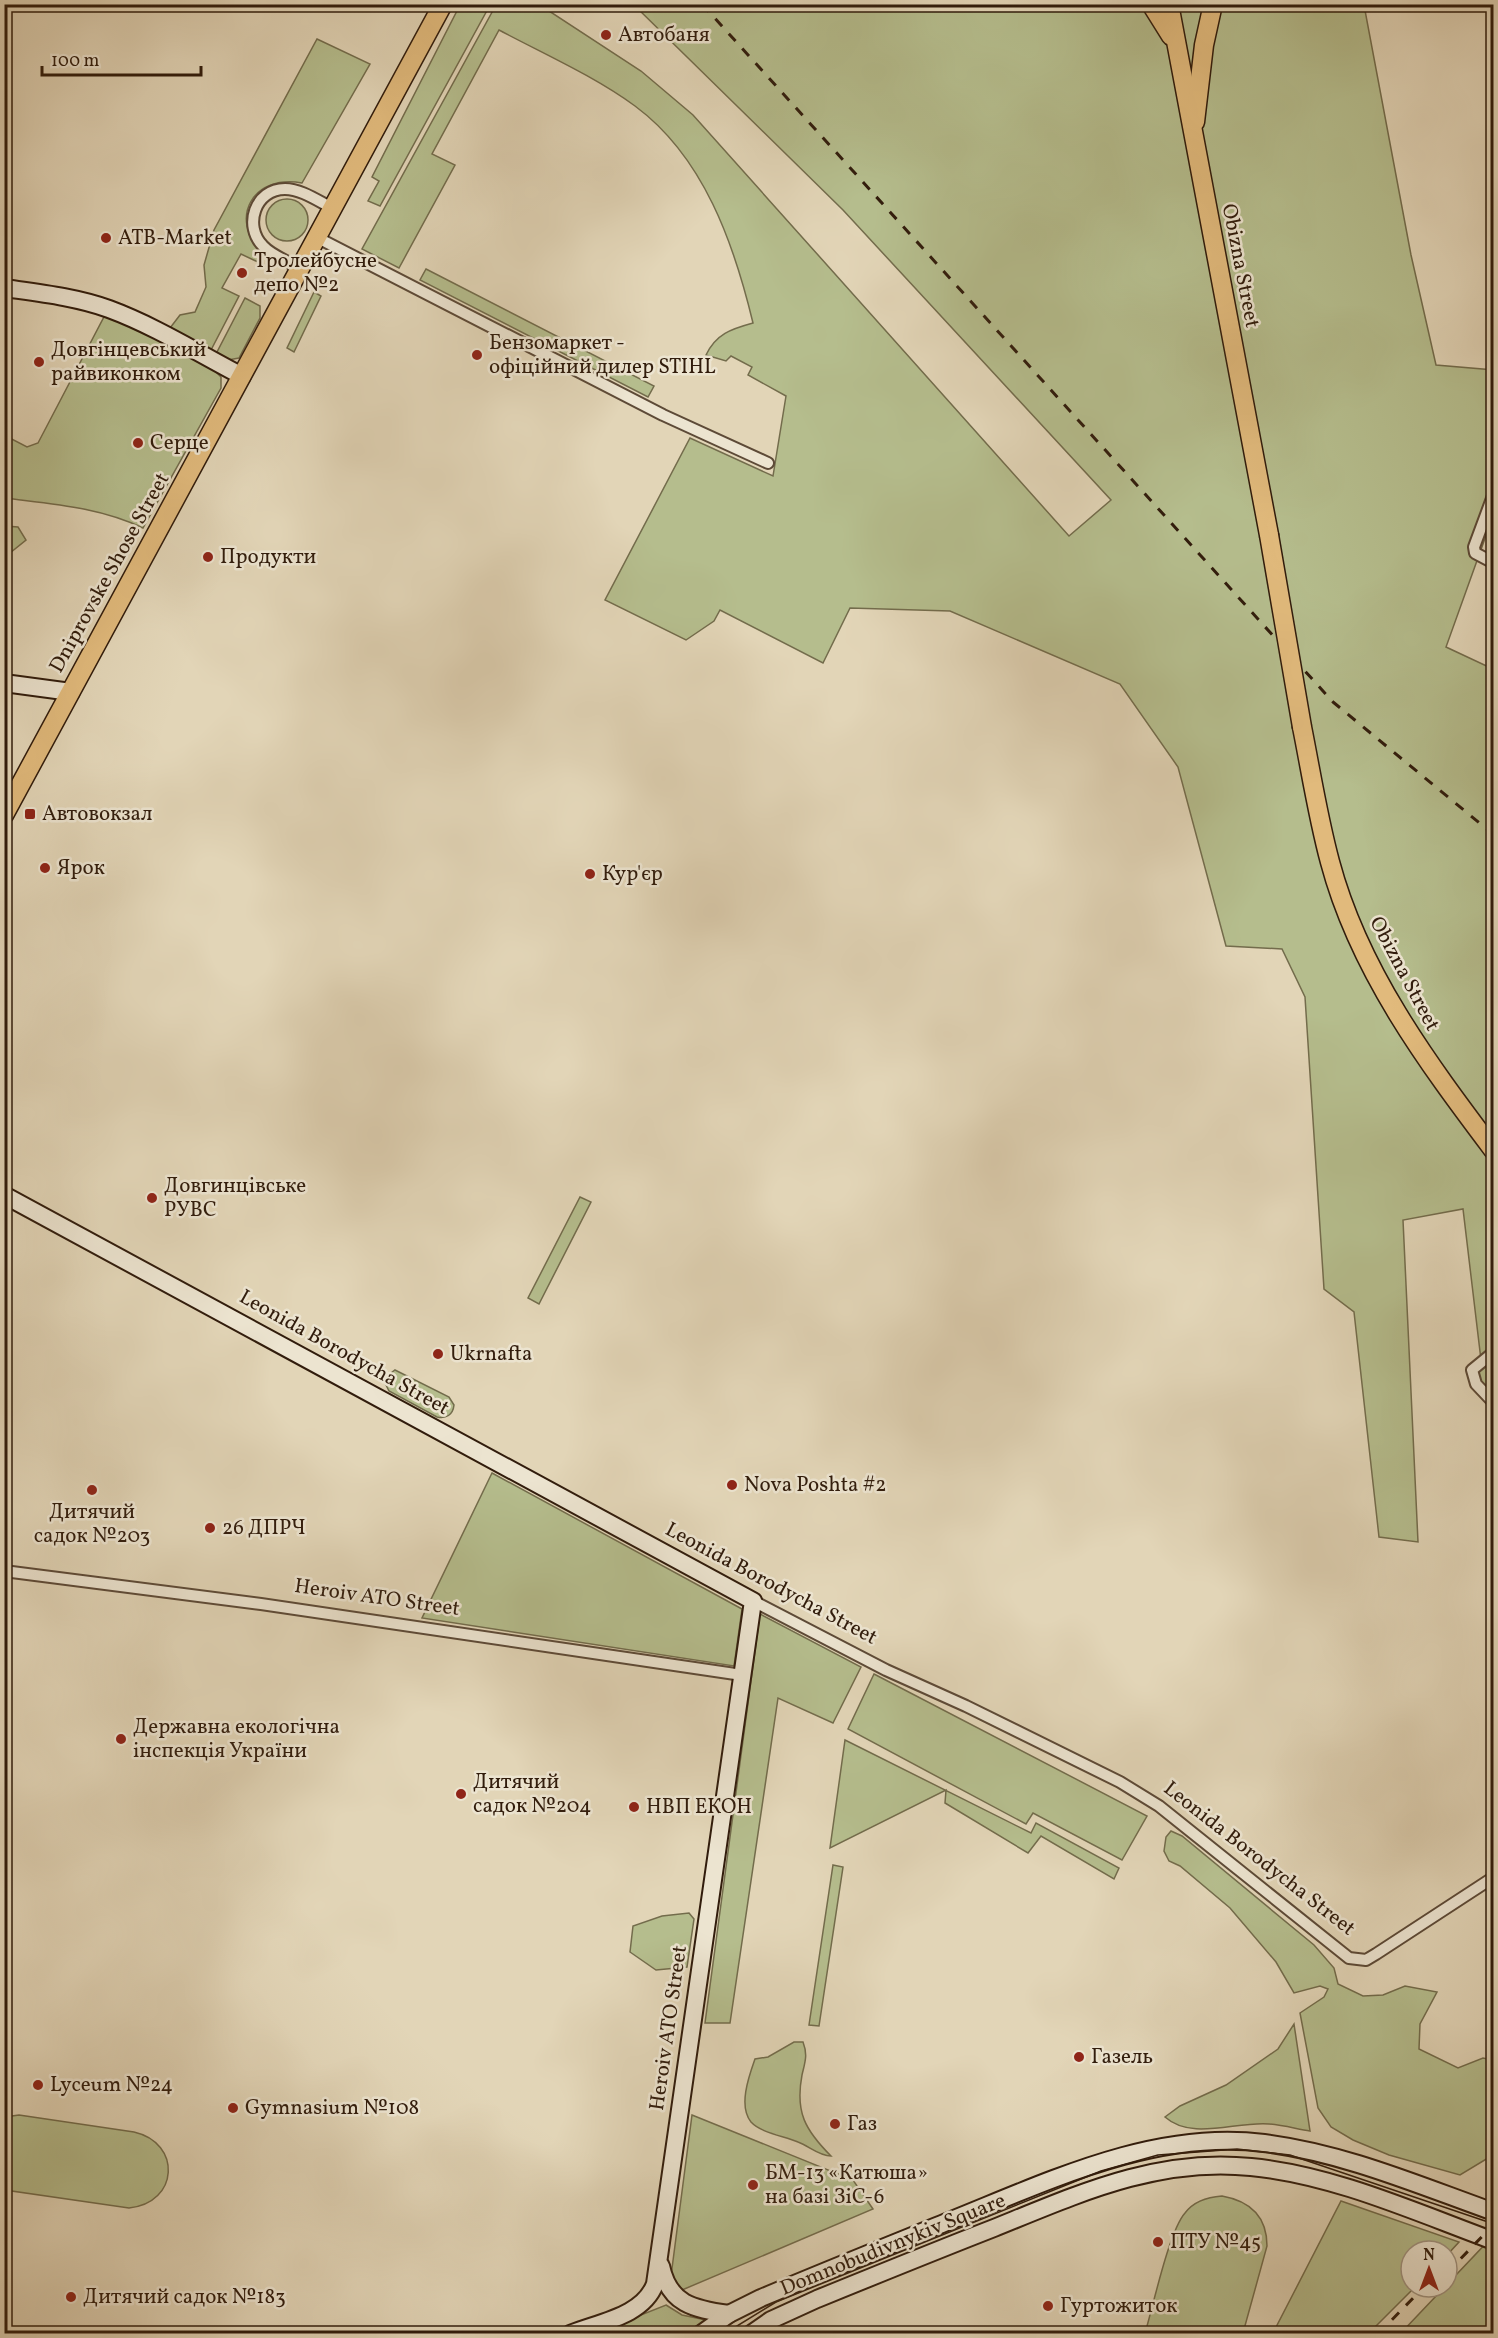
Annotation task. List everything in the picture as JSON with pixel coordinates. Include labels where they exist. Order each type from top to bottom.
[{"type":"main road","name":"Dniprovske Shose Street","points":[[4,815],[443,4]]},
{"type":"main road","points":[[1151,4],[1175,42]]},
{"type":"main road","name":"Obizna Street","points":[[1169,4],[1193,142],[1269,535],[1302,727],[1330,862],[1366,958],[1424,1058],[1494,1151]]},
{"type":"main road","points":[[1193,142],[1204,45],[1213,4]]},
{"type":"street","points":[[299,268],[266,249],[257,238],[254,218],[259,201],[270,191],[292,190],[332,208]]},
{"type":"street","points":[[316,237],[663,415],[768,463]]},
{"type":"street","points":[[4,288],[76,300],[108,309],[140,322],[242,376]]},
{"type":"street","points":[[1494,493],[1475,537],[1475,553],[1494,563]]},
{"type":"street","points":[[4,683],[71,692]]},
{"type":"street","name":"Leonida Borodycha Street","points":[[4,1195],[753,1601],[886,1670],[976,1711],[1120,1782],[1159,1806],[1349,1958],[1366,1960],[1494,1877]]},
{"type":"street","points":[[1494,1352],[1472,1370],[1476,1384],[1494,1403]]},
{"type":"street","name":"Heroiv ATO Street","points":[[4,1571],[261,1604],[742,1676]]},
{"type":"street","name":"Heroiv ATO Street","points":[[570,2334],[634,2309],[645,2302],[655,2284],[660,2262],[753,1601]]},
{"type":"street","name":"Domnobudivnykiv Square","points":[[701,2334],[729,2314],[761,2298],[1044,2184],[1140,2152],[1201,2142],[1241,2141],[1291,2147],[1336,2157],[1494,2212]]},
{"type":"street","name":"Domnobudivnykiv Square","points":[[751,2334],[771,2320],[817,2299],[1107,2183],[1160,2169],[1219,2165],[1249,2167],[1333,2184],[1494,2241]]},
{"type":"street","points":[[660,2262],[665,2283],[672,2295],[702,2309],[729,2314]]},
{"type":"green space","points":[[460,5],[490,5],[380,206],[368,201],[379,181],[372,177]]},
{"type":"green space","points":[[496,5],[540,5],[641,71],[693,115],[1069,536],[1111,500],[843,210],[634,5],[1364,5],[1411,255],[1436,365],[1494,370],[1493,516],[1446,647],[1493,669],[1493,1403],[1472,1370],[1481,1360],[1463,1209],[1403,1220],[1418,1542],[1379,1537],[1354,1312],[1324,1289],[1305,997],[1282,949],[1226,946],[1178,767],[1120,684],[950,611],[850,608],[823,663],[720,610],[714,621],[686,640],[605,600],[690,438],[773,476],[786,396],[748,375],[752,367],[731,356],[726,361],[706,355],[719,337],[753,323],[726,233],[698,176],[680,150],[635,106],[586,75],[499,30],[432,154],[455,165],[399,268],[362,249]]},
{"type":"green space","points":[[317,39],[370,64],[302,183],[285,182],[270,185],[259,192],[251,202],[247,213],[247,226],[252,240],[262,253],[258,262],[241,254],[222,288],[239,296],[211,350],[170,328],[180,315],[195,312],[206,287],[204,265],[214,230]]},
{"type":"green space","points":[[287,199],[295,200],[302,205],[307,212],[307,228],[302,235],[295,240],[287,241],[279,240],[272,235],[267,228],[266,220],[267,212],[272,205],[279,200]]},
{"type":"green space","points":[[426,269],[654,386],[648,397],[420,280]]},
{"type":"green space","points":[[314,292],[321,296],[294,352],[287,348]]},
{"type":"green space","points":[[245,298],[260,306],[260,318],[239,358],[228,360],[216,354]]},
{"type":"green space","points":[[105,315],[137,327],[214,370],[221,377],[221,388],[143,528],[92,511],[5,498],[4,435],[27,447],[38,443]]},
{"type":"green space","points":[[5,526],[18,527],[26,540],[5,557]]},
{"type":"green space","points":[[580,1197],[591,1202],[539,1304],[528,1298]]},
{"type":"green space","points":[[395,1370],[449,1397],[454,1405],[451,1414],[446,1417],[437,1417],[389,1391],[385,1383],[386,1377]]},
{"type":"green space","points":[[492,1473],[742,1609],[734,1666],[422,1618]]},
{"type":"green space","points":[[760,1614],[861,1667],[833,1723],[778,1698],[730,2023],[705,2023]]},
{"type":"green space","points":[[874,1674],[1147,1816],[1122,1860],[1033,1813],[1026,1824],[848,1729]]},
{"type":"green space","points":[[845,1740],[945,1790],[830,1848]]},
{"type":"green space","points":[[946,1790],[1031,1833],[1036,1823],[1119,1868],[1114,1879],[1041,1836],[1028,1853],[945,1803]]},
{"type":"green space","points":[[1171,1831],[1182,1836],[1314,1945],[1334,1968],[1338,1984],[1363,1996],[1383,1995],[1405,1986],[1437,1992],[1420,2024],[1419,2049],[1458,2068],[1483,2058],[1493,2060],[1493,2155],[1460,2175],[1389,2155],[1353,2140],[1331,2127],[1318,2108],[1300,2013],[1324,1997],[1328,1989],[1320,1986],[1294,1993],[1276,1962],[1230,1908],[1180,1866],[1169,1861],[1164,1851],[1166,1837]]},
{"type":"green space","points":[[833,1865],[843,1867],[819,2026],[809,2025]]},
{"type":"green space","points":[[689,1913],[694,1919],[687,1967],[656,1970],[630,1952],[633,1926],[662,1916]]},
{"type":"green space","points":[[1294,2024],[1310,2131],[1269,2124],[1188,2128],[1165,2117],[1180,2106],[1226,2085],[1278,2049]]},
{"type":"green space","points":[[794,2042],[803,2042],[806,2058],[800,2088],[804,2120],[815,2138],[831,2156],[761,2129],[751,2122],[747,2115],[746,2091],[755,2059],[768,2057]]},
{"type":"green space","points":[[19,2115],[134,2132],[150,2138],[167,2160],[168,2172],[165,2185],[158,2196],[146,2204],[129,2208],[5,2190],[5,2117]]},
{"type":"green space","points":[[692,2115],[853,2180],[873,2209],[682,2290],[671,2276]]},
{"type":"green space","points":[[1222,2196],[1249,2206],[1260,2219],[1266,2236],[1267,2246],[1243,2333],[1145,2333],[1167,2252],[1179,2222],[1185,2213],[1197,2203]]},
{"type":"green space","points":[[1341,2201],[1450,2239],[1399,2239],[1399,2299],[1403,2299],[1369,2333],[1273,2333]]},
{"type":"green space","points":[[1493,2236],[1493,2333],[1400,2334],[1433,2299],[1459,2299],[1459,2272]]},
{"type":"green space","points":[[666,2305],[682,2315],[711,2321],[694,2333],[593,2334]]},
{"type":"tram line","points":[[724,2334],[776,2302],[1101,2171],[1158,2155],[1237,2149],[1290,2155],[1494,2224]]},
{"type":"railway","points":[[702,4],[1333,702],[1494,835]]},
{"type":"railway","points":[[1459,2260],[1494,2224]]},
{"type":"railway","points":[[1378,2334],[1412,2299]]},
{"type":"place","name":"Автобаня","points":[[606,35]]},
{"type":"place","name":"ATB-Market","points":[[106,238]]},
{"type":"place","name":"Тролейбусне депо №2","points":[[242,273]]},
{"type":"place","name":"Бензомаркет - офіційний дилер STIHL","points":[[477,355]]},
{"type":"place","name":"Довгінцевський райвиконком","points":[[39,362]]},
{"type":"place","name":"Серце","points":[[138,443]]},
{"type":"place","name":"Продукти","points":[[208,557]]},
{"type":"place","name":"Автовокзал","points":[[30,814]]},
{"type":"place","name":"Ярок","points":[[45,868]]},
{"type":"place","name":"Кур'єр","points":[[590,874]]},
{"type":"place","name":"Довгинцівське РУВС","points":[[152,1198]]},
{"type":"place","name":"Ukrnafta","points":[[438,1354]]},
{"type":"place","name":"Nova Poshta #2","points":[[732,1485]]},
{"type":"place","name":"Дитячий садок №203","points":[[92,1490]]},
{"type":"place","name":"26 ДПРЧ","points":[[210,1528]]},
{"type":"place","name":"Державна екологічна інспекція України","points":[[121,1739]]},
{"type":"place","name":"Дитячий садок №204","points":[[461,1794]]},
{"type":"place","name":"НВП ЕКОН","points":[[634,1807]]},
{"type":"place","name":"Газель","points":[[1079,2057]]},
{"type":"place","name":"Lyceum №24","points":[[38,2085]]},
{"type":"place","name":"Gymnasium №108","points":[[233,2108]]},
{"type":"place","name":"Газ","points":[[835,2124]]},
{"type":"place","name":"БМ-13 «Катюша» на базі ЗіС-6","points":[[753,2185]]},
{"type":"place","name":"ПТУ №45","points":[[1158,2242]]},
{"type":"place","name":"Дитячий садок №183","points":[[71,2297]]},
{"type":"place","name":"Гуртожиток","points":[[1048,2306]]}]
